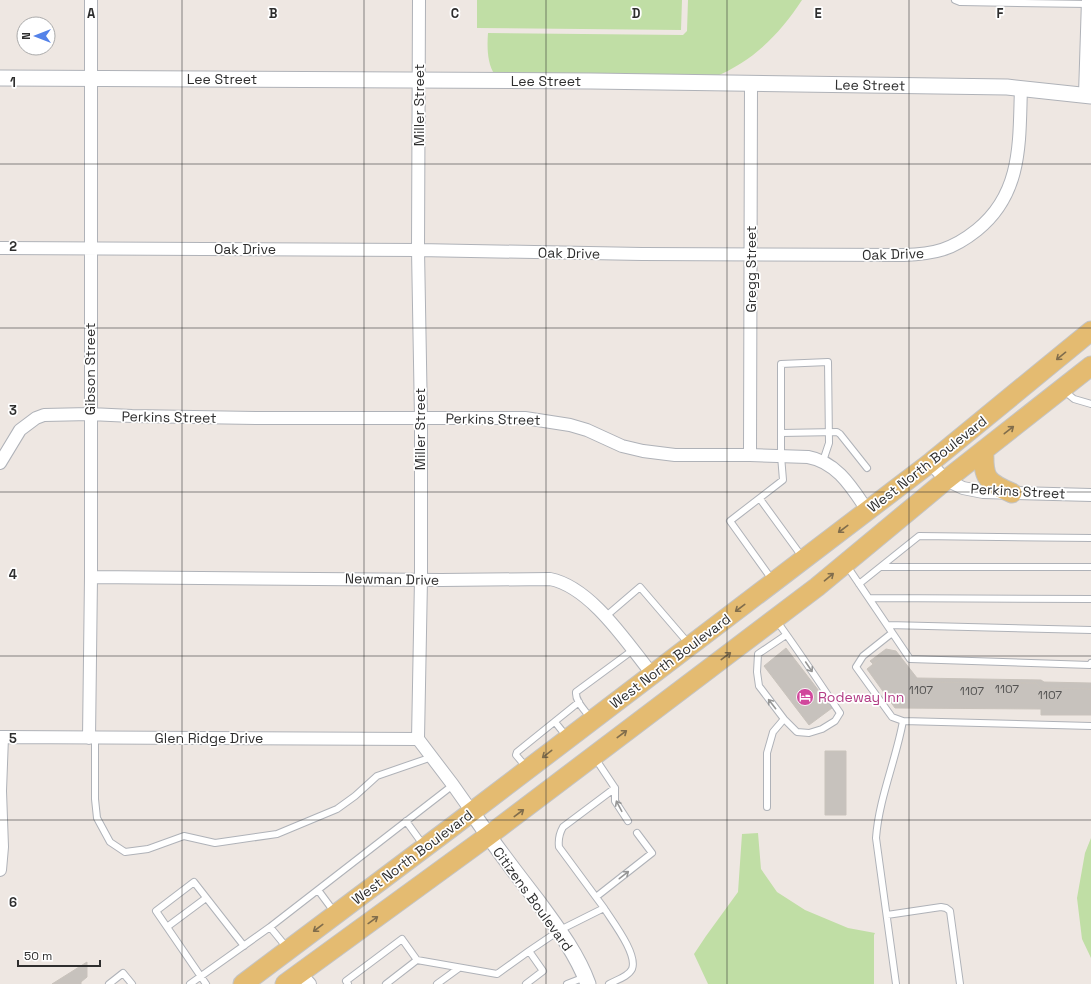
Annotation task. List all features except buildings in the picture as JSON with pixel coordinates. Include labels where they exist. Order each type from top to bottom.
[{"type":"main road","name":"West North Boulevard","points":[[249,981],[930,463],[1091,331]]},
{"type":"main road","name":"West North Boulevard","points":[[285,984],[305,978],[594,756],[754,646],[775,619],[845,564],[946,480],[1091,366]]},
{"type":"main road","points":[[984,450],[985,474],[992,483],[1012,493]]},
{"type":"street","name":"Gibson Street","points":[[91,0],[90,414],[92,738]]},
{"type":"street","name":"Miller Street","points":[[418,739],[421,418],[418,250],[419,0]]},
{"type":"street","points":[[1088,2],[1088,95]]},
{"type":"street","name":"Lee Street","points":[[0,78],[419,80],[1021,88],[1088,95]]},
{"type":"street","name":"Gregg Street","points":[[750,455],[751,84]]},
{"type":"street","name":"Oak Drive","points":[[0,248],[418,250],[751,255],[923,254],[940,251],[953,246],[969,236],[984,224],[997,210],[1005,198],[1011,183],[1019,141],[1021,88]]},
{"type":"street","name":"Perkins Street","points":[[0,463],[20,430],[36,418],[44,415],[90,414],[258,418],[525,418],[570,424],[622,446],[642,451],[675,455],[750,455],[808,457],[817,459],[835,469],[847,482],[867,510]]},
{"type":"street","name":"Perkins Street","points":[[930,463],[946,480],[963,488],[983,492],[1091,495]]},
{"type":"street","name":"Newman Drive","points":[[91,577],[550,579],[560,581],[570,586],[588,599],[605,616],[652,674]]},
{"type":"street","points":[[0,870],[2,847],[0,791],[1,737]]},
{"type":"street","name":"Glen Ridge Drive","points":[[1,737],[418,739]]},
{"type":"street","points":[[418,739],[453,785],[488,836]]},
{"type":"street","name":"Citizens Boulevard","points":[[488,836],[560,930],[587,981]]},
{"type":"lane","points":[[955,0],[960,2],[1088,2]]},
{"type":"lane","points":[[774,582],[730,521],[783,480],[781,456],[781,364],[828,362],[829,443],[823,461]]},
{"type":"lane","points":[[1062,389],[1074,399],[1091,404]]},
{"type":"lane","points":[[781,433],[837,432],[867,468]]},
{"type":"lane","points":[[760,499],[804,559]]},
{"type":"lane","points":[[859,584],[919,536],[1091,538]]},
{"type":"lane","points":[[845,564],[910,659],[1090,665],[1091,663]]},
{"type":"lane","points":[[882,566],[1091,567]]},
{"type":"lane","points":[[605,616],[640,587],[690,646]]},
{"type":"lane","points":[[868,598],[1091,599]]},
{"type":"lane","points":[[775,619],[840,713],[835,721],[822,729],[809,733],[797,732],[784,719],[759,686],[754,646],[786,635]]},
{"type":"lane","points":[[888,625],[1091,630]]},
{"type":"lane","points":[[892,633],[863,656],[856,667],[892,717],[902,721],[1091,726]]},
{"type":"lane","points":[[592,720],[579,702],[576,692],[633,650]]},
{"type":"lane","points":[[528,770],[516,755],[517,752],[579,702]]},
{"type":"lane","points":[[768,807],[768,753],[773,732],[784,719]]},
{"type":"lane","points":[[896,984],[876,838],[878,823],[899,742],[902,721]]},
{"type":"lane","points":[[555,722],[568,738]]},
{"type":"lane","points":[[92,738],[94,798],[97,818],[110,842],[125,852],[148,850],[184,836],[215,843],[277,834],[337,809],[355,796],[377,776],[432,757]]},
{"type":"lane","points":[[594,756],[615,788],[615,801],[628,821]]},
{"type":"lane","points":[[190,984],[270,927],[453,785]]},
{"type":"lane","points":[[609,984],[627,975],[632,968],[633,961],[631,951],[604,908],[559,847],[558,839],[563,827],[615,788]]},
{"type":"lane","points":[[406,821],[425,847]]},
{"type":"lane","points":[[596,897],[652,853],[637,833]]},
{"type":"lane","points":[[206,984],[156,911],[194,882],[244,946]]},
{"type":"lane","points":[[318,890],[336,914]]},
{"type":"lane","points":[[167,927],[206,898]]},
{"type":"lane","points":[[887,915],[941,907],[950,911],[960,984]]},
{"type":"lane","points":[[348,984],[346,981],[402,939],[417,960],[497,974],[560,930],[604,908]]},
{"type":"lane","points":[[270,927],[289,950]]},
{"type":"lane","points":[[526,984],[542,971],[529,951]]},
{"type":"lane","points":[[386,984],[417,960]]},
{"type":"lane","points":[[437,984],[459,968]]},
{"type":"lane","points":[[109,984],[123,973],[132,984]]},
{"type":"lane","points":[[567,984],[587,981]]},
{"type":"green space","points":[[477,0],[682,0],[681,30],[477,28]]},
{"type":"green space","points":[[688,0],[802,0],[775,35],[764,46],[741,63],[714,77],[495,75],[490,66],[488,33],[683,35],[687,31]]},
{"type":"green space","points":[[758,833],[761,869],[777,892],[805,910],[848,928],[875,933],[874,984],[708,984],[694,954],[738,892],[742,834]]},
{"type":"green space","points":[[1091,838],[1091,958],[1082,939],[1077,898],[1085,853]]},
{"type":"place","name":"Rodeway Inn","points":[[805,697]]}]
